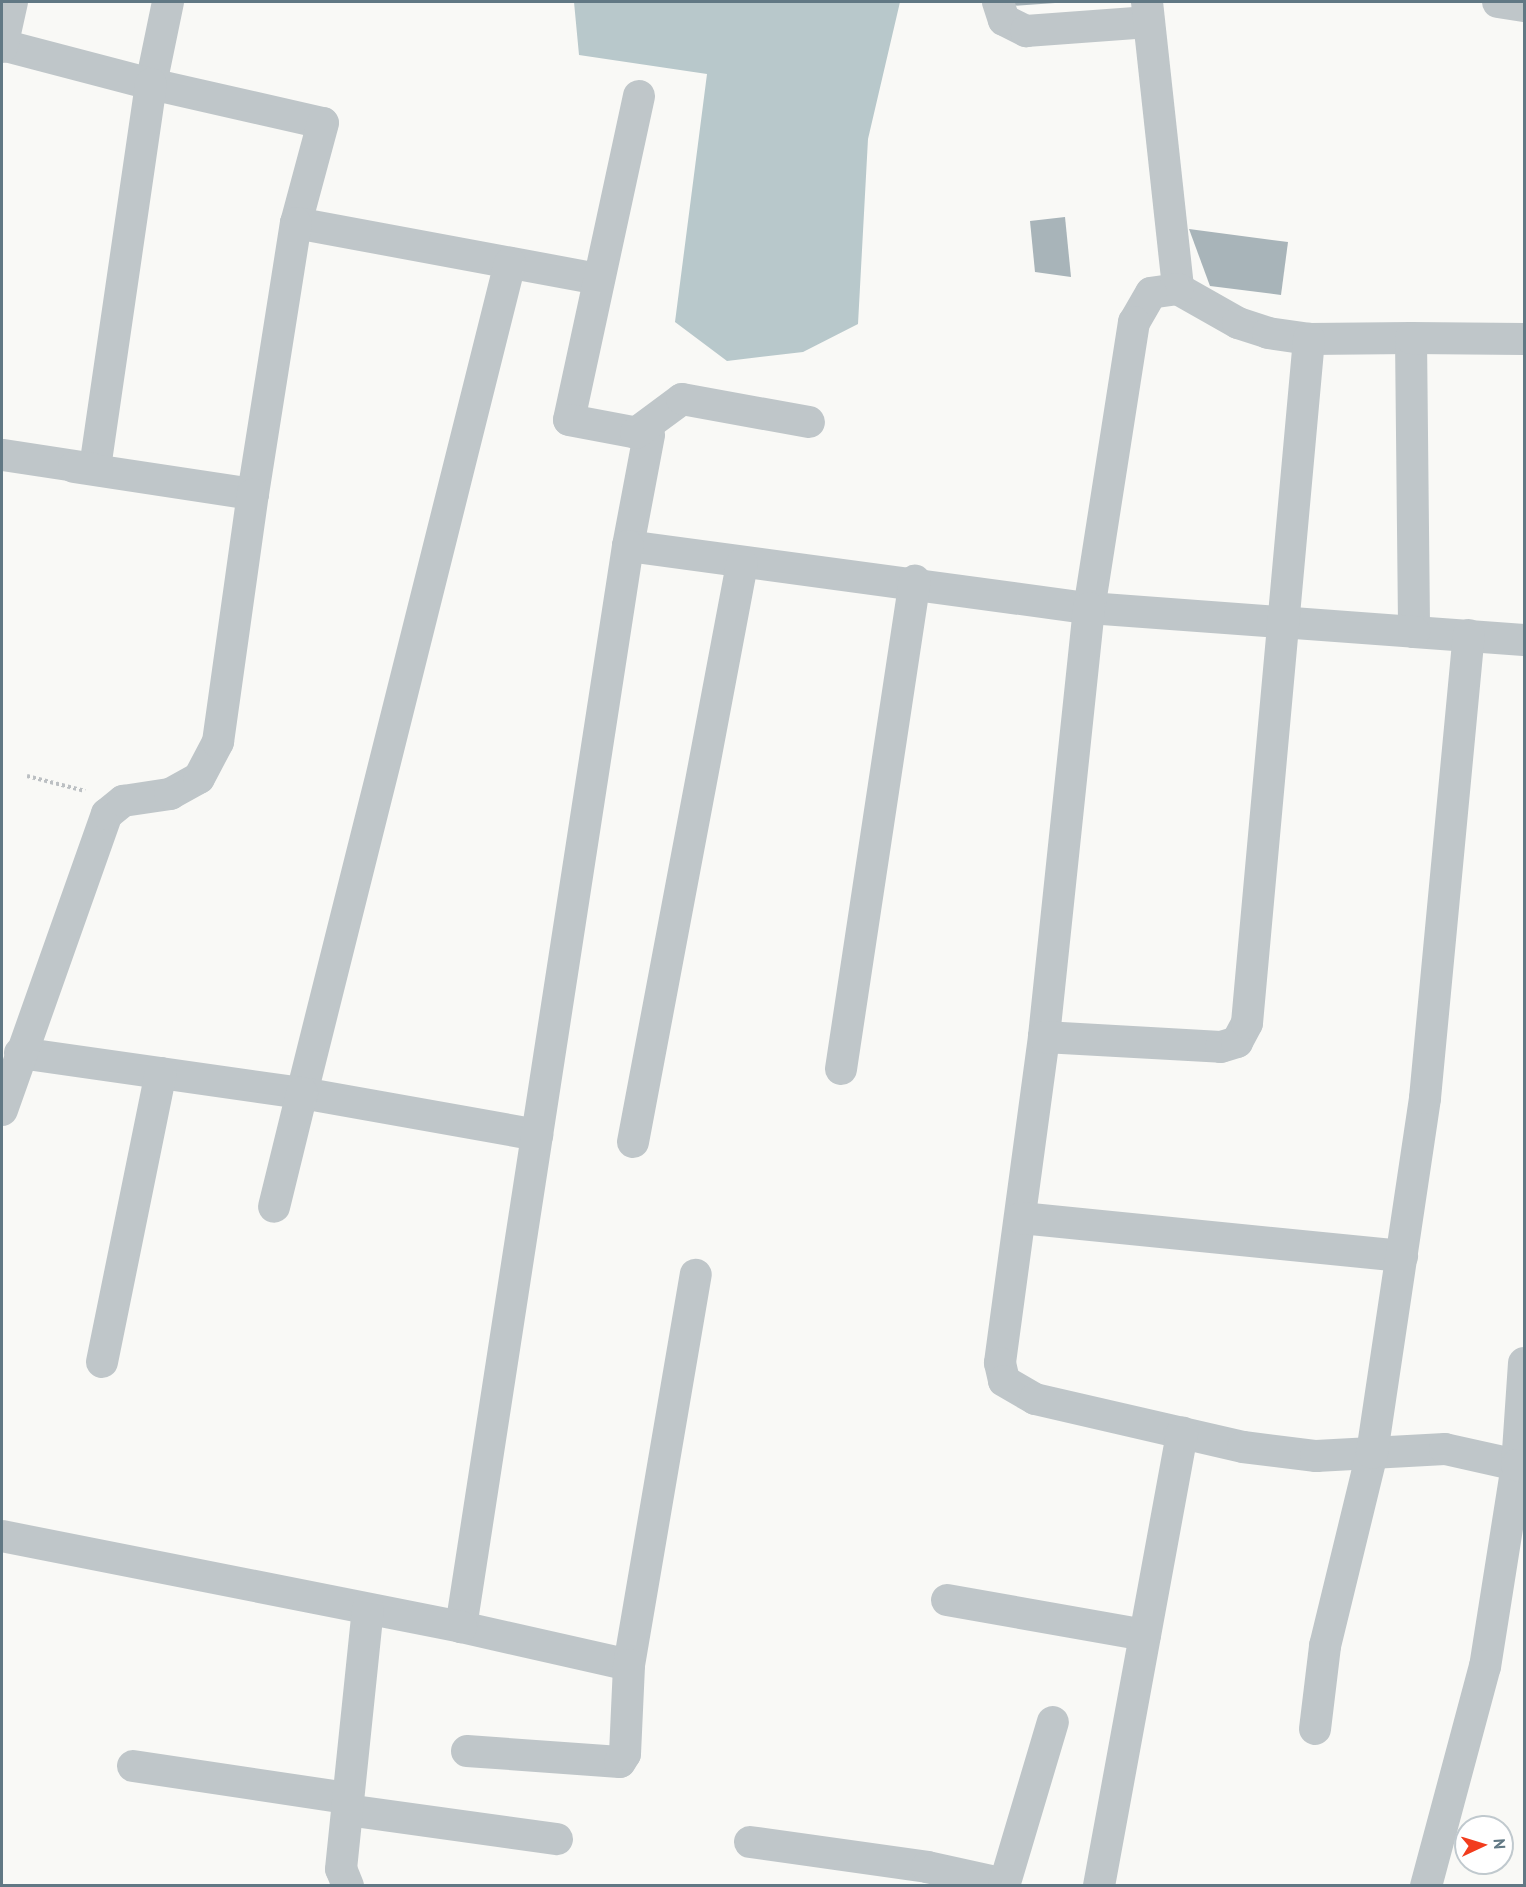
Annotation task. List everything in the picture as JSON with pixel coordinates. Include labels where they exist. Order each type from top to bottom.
[{"type":"street","points":[[2,1110],[96,836],[107,813],[123,801],[170,794],[199,778],[218,742],[253,494],[296,223],[323,123],[151,84],[2,46],[12,2]]},
{"type":"street","points":[[73,467],[95,469],[151,84],[168,2]]},
{"type":"street","points":[[998,2],[1004,20],[1026,31],[1148,12],[1178,289]]},
{"type":"street","points":[[1498,2],[1524,6]]},
{"type":"street","points":[[461,1627],[628,546],[649,435],[569,420],[639,96]]},
{"type":"street","points":[[296,223],[599,279]]},
{"type":"street","points":[[274,1207],[510,263]]},
{"type":"street","points":[[1521,1466],[1445,1449],[1372,1453],[1284,1453],[1182,1433],[1035,1400],[1004,1381],[1000,1363],[1044,1037],[1089,608],[1134,322],[1151,293],[1178,289],[1238,323],[1309,339],[1524,339]]},
{"type":"street","points":[[1411,338],[1414,632]]},
{"type":"street","points":[[1044,1037],[1197,1047],[1238,1042],[1253,999],[1280,620],[1309,339]]},
{"type":"street","points":[[636,432],[682,399],[809,422]]},
{"type":"street","points":[[2,455],[253,494]]},
{"type":"street","points":[[628,546],[742,564],[915,581],[1089,608],[1280,620],[1524,640]]},
{"type":"street","points":[[633,1142],[742,564]]},
{"type":"street","points":[[841,1069],[915,581]]},
{"type":"street","points":[[1315,1729],[1325,1646],[1372,1453],[1425,1098],[1469,634]]},
{"type":"street","points":[[20,1053],[302,1093],[537,1135]]},
{"type":"street","points":[[102,1362],[161,1073]]},
{"type":"street","points":[[1021,1218],[1402,1256]]},
{"type":"street","points":[[467,1751],[620,1762],[629,1665],[696,1275]]},
{"type":"street","points":[[1426,1886],[1485,1666],[1521,1466],[1524,1363]]},
{"type":"street","points":[[1099,1886],[1182,1433]]},
{"type":"street","points":[[2,1536],[461,1627],[629,1665]]},
{"type":"street","points":[[947,1600],[1144,1635]]},
{"type":"street","points":[[348,1886],[341,1869],[368,1609]]},
{"type":"street","points":[[750,1842],[927,1867],[1004,1885],[1053,1722]]},
{"type":"street","points":[[134,1766],[557,1839]]},
{"type":"path","points":[[27,776],[123,801]]},
{"type":"shaded area","points":[[574,2],[900,2],[868,139],[858,324],[803,352],[727,361],[675,322],[707,74],[579,55]]},
{"type":"building","points":[[1011,2],[1055,2],[1055,3],[1011,6]]},
{"type":"building","points":[[1065,217],[1071,277],[1035,272],[1030,221]]},
{"type":"building","points":[[1189,229],[1288,242],[1281,295],[1210,286]]}]
